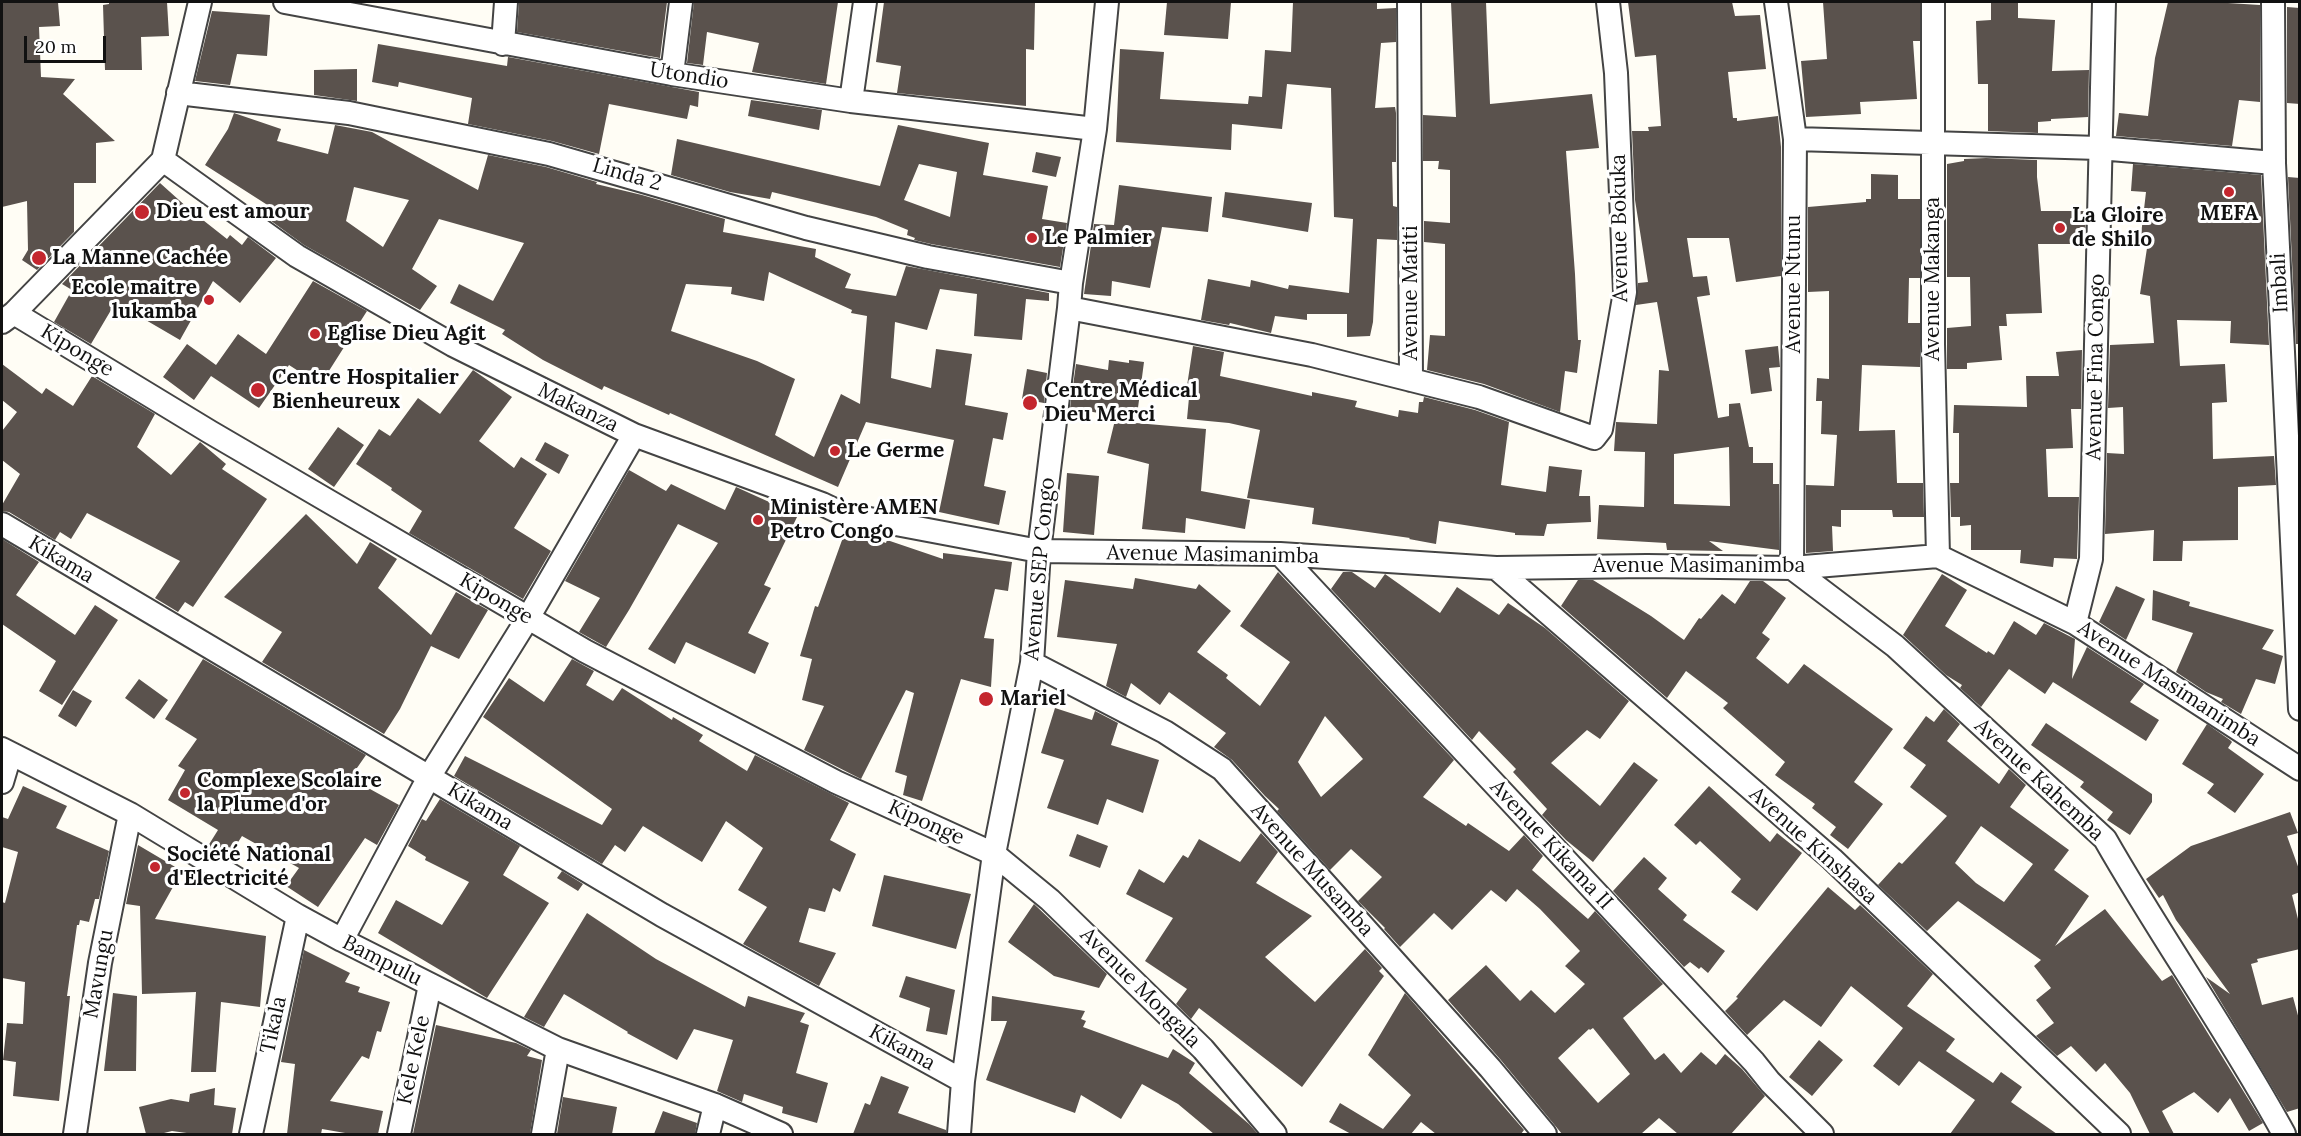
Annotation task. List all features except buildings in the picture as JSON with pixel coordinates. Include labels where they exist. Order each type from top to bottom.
[{"type":"street","points":[[8,317],[163,160],[200,2]]},
{"type":"street","name":"Utondio","points":[[285,2],[672,74],[851,101],[1095,129]]},
{"type":"street","points":[[503,44],[506,2]]},
{"type":"street","points":[[672,74],[681,2]]},
{"type":"street","points":[[851,101],[865,2]]},
{"type":"street","name":"Avenue SEP Congo","points":[[959,1134],[963,1081],[994,854],[1032,663],[1039,551],[1070,308],[1071,283],[1095,129],[1107,2]]},
{"type":"street","name":"Avenue Matiti","points":[[1070,308],[1312,355],[1411,380],[1410,2]]},
{"type":"street","name":"Avenue Bokuka","points":[[1411,380],[1479,397],[1582,435],[1594,438],[1601,429],[1625,292],[1616,73],[1608,2]]},
{"type":"street","name":"Avenue Ntunu","points":[[1776,2],[1795,139],[1792,567]]},
{"type":"street","name":"Avenue Makanga","points":[[1934,2],[1933,344],[1938,556]]},
{"type":"street","name":"Avenue Fina Congo","points":[[2075,623],[2091,558],[2104,2]]},
{"type":"street","name":"Imbali","points":[[2273,2],[2274,163],[2300,709]]},
{"type":"street","name":"Linda 2","points":[[178,93],[349,113],[549,154],[806,228],[928,257],[1071,283]]},
{"type":"street","points":[[1795,139],[2099,148],[2274,163]]},
{"type":"street","name":"Makanza","points":[[163,160],[297,256],[453,345],[634,435],[822,504],[843,514],[1039,551]]},
{"type":"street","name":"Kiponge","points":[[8,317],[596,656],[836,782],[994,854]]},
{"type":"street","points":[[342,940],[429,777],[528,618],[634,435]]},
{"type":"street","name":"Kikama","points":[[2,524],[662,915],[963,1081]]},
{"type":"street","name":"Avenue Masimanimba","points":[[1039,551],[1280,554],[1496,568],[1792,567],[1938,556],[2075,623],[2300,769]]},
{"type":"street","name":"Avenue Kikama II","points":[[1280,554],[1754,1062],[1770,1082],[1822,1134]]},
{"type":"street","name":"Avenue Kahemba","points":[[1792,567],[1895,646],[2105,839],[2124,876],[2206,1001],[2284,1134]]},
{"type":"street","name":"Avenue Kinshasa","points":[[1496,568],[1832,860],[2119,1134]]},
{"type":"street","name":"Avenue Musamba","points":[[1032,663],[1165,732],[1222,769],[1490,1068],[1545,1134]]},
{"type":"street","points":[[2,782],[6,752]]},
{"type":"street","name":"Bampulu","points":[[6,752],[130,814],[297,916],[558,1049],[716,1105],[781,1134]]},
{"type":"street","name":"Mavungu","points":[[75,1134],[100,963],[130,814]]},
{"type":"street","name":"Avenue Mongala","points":[[994,854],[1050,900],[1203,1049],[1275,1134]]},
{"type":"street","name":"Tikala","points":[[251,1134],[297,916]]},
{"type":"street","name":"Kele Kele","points":[[399,1134],[430,985]]},
{"type":"street","points":[[543,1134],[558,1049]]},
{"type":"street","points":[[708,1134],[716,1105]]},
{"type":"place","name":"MEFA","points":[[2229,192]]},
{"type":"place","name":"Dieu est amour","points":[[142,212]]},
{"type":"place","name":"La Gloire de Shilo","points":[[2060,228]]},
{"type":"place","name":"Le Palmier","points":[[1032,238]]},
{"type":"place","name":"La Manne Cachée","points":[[39,258]]},
{"type":"place","name":"Ecole maitre lukamba","points":[[209,300]]},
{"type":"place","name":"Eglise Dieu Agit","points":[[315,334]]},
{"type":"place","name":"Centre Hospitalier Bienheureux","points":[[258,390]]},
{"type":"place","name":"Centre Médical Dieu Merci","points":[[1030,403]]},
{"type":"place","name":"Le Germe","points":[[835,451]]},
{"type":"place","name":"Ministère AMEN Petro Congo","points":[[758,520]]},
{"type":"place","name":"Mariel","points":[[986,699]]},
{"type":"place","name":"Complexe Scolaire la Plume d'or","points":[[185,793]]},
{"type":"place","name":"Société National d'Electricité","points":[[155,867]]}]
